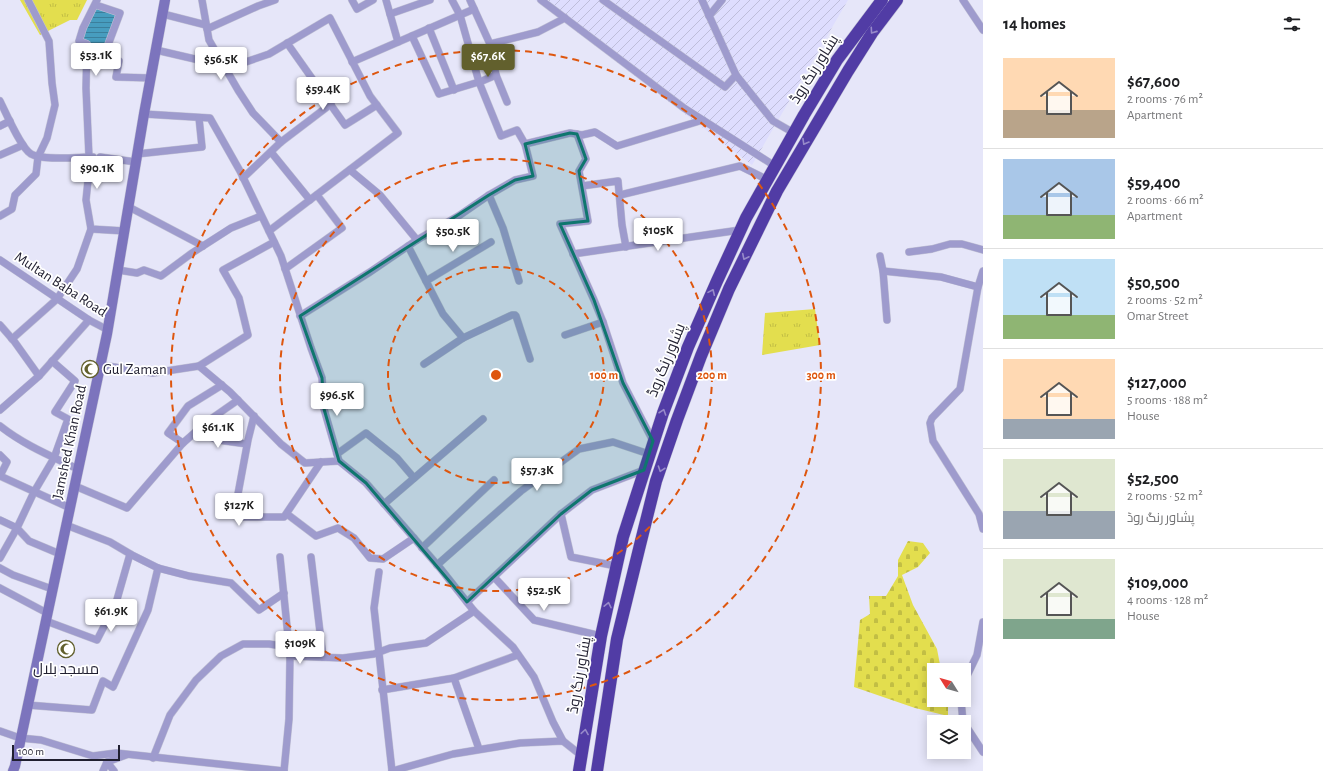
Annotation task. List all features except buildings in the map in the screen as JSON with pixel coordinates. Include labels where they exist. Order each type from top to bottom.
[{"type":"highway","name":"پشاور رنگ روڈ","points":[[580,771],[602,636],[623,537],[653,441],[688,347],[740,230],[775,166],[837,60],[882,0]]},
{"type":"highway","name":"پشاور رنگ روڈ","points":[[597,771],[617,639],[656,481],[701,356],[729,289],[777,191],[852,64],[872,33],[897,0]]},
{"type":"street","points":[[0,216],[12,209],[15,195],[36,174],[38,157],[47,138],[55,105],[49,41],[28,0]]},
{"type":"street","name":"Jamshed Khan Road","points":[[13,771],[108,330],[144,114],[165,0]]},
{"type":"street","points":[[202,0],[209,40],[216,53],[253,113],[281,142]]},
{"type":"street","points":[[162,14],[207,27],[275,0]]},
{"type":"street","points":[[352,0],[357,8],[373,0]]},
{"type":"street","points":[[386,0],[398,42]]},
{"type":"street","points":[[390,14],[430,0]]},
{"type":"street","points":[[300,316],[417,240],[460,215],[489,195],[515,180],[533,176],[525,144],[517,130],[501,136],[480,82],[460,15],[452,0]]},
{"type":"street","points":[[470,0],[490,44],[496,75],[507,102]]},
{"type":"street","points":[[541,0],[684,108],[775,166]]},
{"type":"street","points":[[603,0],[725,86],[736,75]]},
{"type":"street","points":[[702,0],[736,75],[773,121],[794,133]]},
{"type":"street","points":[[709,16],[722,0]]},
{"type":"street","points":[[963,0],[983,30]]},
{"type":"street","points":[[89,157],[86,88],[87,44],[80,41],[83,28],[96,2],[120,13],[108,45],[108,59],[119,61],[116,77],[151,78]]},
{"type":"street","points":[[352,62],[474,9]]},
{"type":"street","points":[[226,69],[269,54],[330,18],[370,96],[398,133],[269,231]]},
{"type":"street","points":[[490,44],[538,32],[565,18]]},
{"type":"street","points":[[429,28],[454,90]]},
{"type":"street","points":[[412,36],[438,94],[480,82],[496,75]]},
{"type":"street","points":[[287,43],[345,125],[377,105]]},
{"type":"street","points":[[156,50],[199,60],[216,53]]},
{"type":"street","points":[[0,101],[23,145],[30,153],[38,157],[137,158],[202,148],[199,118]]},
{"type":"street","points":[[243,178],[281,142],[331,104]]},
{"type":"street","points":[[144,114],[210,118],[243,178],[281,256],[322,378],[324,408],[339,461],[366,483],[437,565],[474,612],[513,647],[534,678],[563,741],[582,756]]},
{"type":"street","points":[[525,144],[570,133],[582,135],[595,132],[617,146],[703,120]]},
{"type":"street","points":[[0,126],[10,121]]},
{"type":"street","points":[[577,134],[586,159],[579,171],[588,221],[560,224],[603,322],[622,384],[653,441]]},
{"type":"street","points":[[0,156],[23,145]]},
{"type":"street","points":[[271,152],[310,200]]},
{"type":"street","points":[[12,339],[57,299],[77,269],[91,229],[86,200],[89,171],[100,157]]},
{"type":"street","points":[[620,195],[740,166],[768,180]]},
{"type":"street","points":[[350,170],[380,194],[417,240]]},
{"type":"street","points":[[582,186],[618,181],[622,225],[626,247]]},
{"type":"street","points":[[285,269],[342,228],[317,195]]},
{"type":"street","points":[[489,195],[503,228],[519,281]]},
{"type":"street","points":[[129,207],[203,246]]},
{"type":"street","points":[[118,270],[137,273],[144,270],[161,276],[192,253],[232,228],[261,216]]},
{"type":"street","points":[[91,229],[124,232]]},
{"type":"street","points":[[573,254],[740,230]]},
{"type":"street","points":[[101,365],[153,373],[199,366],[248,335],[239,298],[223,270],[274,242]]},
{"type":"street","points":[[426,281],[490,242]]},
{"type":"street","points":[[910,252],[932,249],[950,244],[962,244],[983,250]]},
{"type":"street","points":[[408,246],[443,314],[463,338]]},
{"type":"street","points":[[880,256],[883,271],[887,320]]},
{"type":"street","name":"Multan Baba Road","points":[[0,260],[89,320],[108,330]]},
{"type":"street","points":[[883,271],[941,277],[978,287]]},
{"type":"street","points":[[983,271],[978,287],[960,389],[932,418],[930,423],[933,441],[979,514],[983,528]]},
{"type":"street","points":[[424,364],[463,338],[515,315],[530,359]]},
{"type":"street","points":[[0,410],[39,376],[89,320]]},
{"type":"street","points":[[565,335],[603,322]]},
{"type":"street","points":[[0,325],[39,376]]},
{"type":"street","points":[[0,558],[17,528],[34,492],[54,458],[68,419],[55,412],[75,380],[52,361]]},
{"type":"street","points":[[199,366],[238,400],[281,444],[306,463],[339,461]]},
{"type":"street","points":[[183,444],[168,433],[188,406],[222,385]]},
{"type":"street","points":[[75,486],[127,508],[196,431],[238,400]]},
{"type":"street","points":[[254,416],[234,510],[241,517],[284,517],[321,462]]},
{"type":"street","points":[[384,504],[483,419]]},
{"type":"street","points":[[0,426],[14,437],[78,469]]},
{"type":"street","points":[[196,431],[218,440],[247,444]]},
{"type":"street","points":[[337,454],[366,433],[397,458],[414,478]]},
{"type":"street","points":[[437,565],[521,491],[579,450],[613,442],[649,454]]},
{"type":"street","points":[[0,455],[7,462],[0,476],[70,508]]},
{"type":"street","points":[[467,602],[561,514],[592,490],[644,470]]},
{"type":"street","points":[[422,548],[494,480]]},
{"type":"street","points":[[287,514],[316,536],[338,528],[354,538],[370,558],[383,559],[414,538]]},
{"type":"street","points":[[561,514],[571,557],[616,566]]},
{"type":"street","points":[[0,520],[17,528],[29,541],[60,554]]},
{"type":"street","points":[[66,525],[110,542],[158,568],[189,576],[231,583],[258,610],[284,593]]},
{"type":"street","points":[[0,588],[46,617],[97,640],[116,603],[130,554]]},
{"type":"street","points":[[0,731],[20,738],[41,740],[93,756],[116,753],[213,767],[284,771],[289,719],[290,656],[280,557]]},
{"type":"street","points":[[311,557],[323,657]]},
{"type":"street","points":[[0,568],[13,575],[52,589]]},
{"type":"street","points":[[27,705],[92,710],[103,681],[113,687],[148,610],[158,568]]},
{"type":"street","points":[[379,572],[374,608],[392,771],[453,754],[520,743],[563,741]]},
{"type":"street","points":[[494,577],[534,620],[602,636]]},
{"type":"street","points":[[290,656],[343,658],[374,654],[390,648],[426,643],[474,612]]},
{"type":"street","points":[[971,667],[977,655],[983,622]]},
{"type":"street","points":[[153,758],[170,715],[196,680],[221,656],[243,644],[269,644],[289,647]]},
{"type":"street","points":[[382,690],[454,678],[518,655]]},
{"type":"street","points":[[454,678],[478,750]]},
{"type":"street","points":[[971,734],[983,752]]},
{"type":"street","points":[[103,771],[107,762],[127,755]]},
{"type":"street","points":[[107,762],[114,771]]},
{"type":"highlighted area","points":[[570,133],[577,134],[586,159],[579,171],[588,221],[560,224],[594,300],[623,383],[653,441],[644,470],[592,490],[561,514],[467,602],[366,483],[339,461],[324,409],[322,378],[300,316],[489,195],[515,180],[533,176],[525,144]]},
{"type":"shaded area","points":[[535,0],[848,0],[752,165]]},
{"type":"green space","points":[[20,0],[87,0],[77,20],[70,20],[40,35]]},
{"type":"green space","points":[[815,309],[820,345],[762,355],[765,313]]},
{"type":"green space","points":[[908,541],[923,543],[930,553],[918,567],[902,575],[913,605],[937,649],[940,663],[927,663],[927,707],[948,707],[948,715],[915,708],[854,687],[860,620],[870,614],[869,596],[886,596],[898,576],[898,560]]},
{"type":"water","points":[[96,5],[120,13],[108,45],[78,42]]},
{"type":"place","name":"Gul Zaman","points":[[90,369]]},
{"type":"place","name":"مسجد بلال","points":[[66,649]]}]
